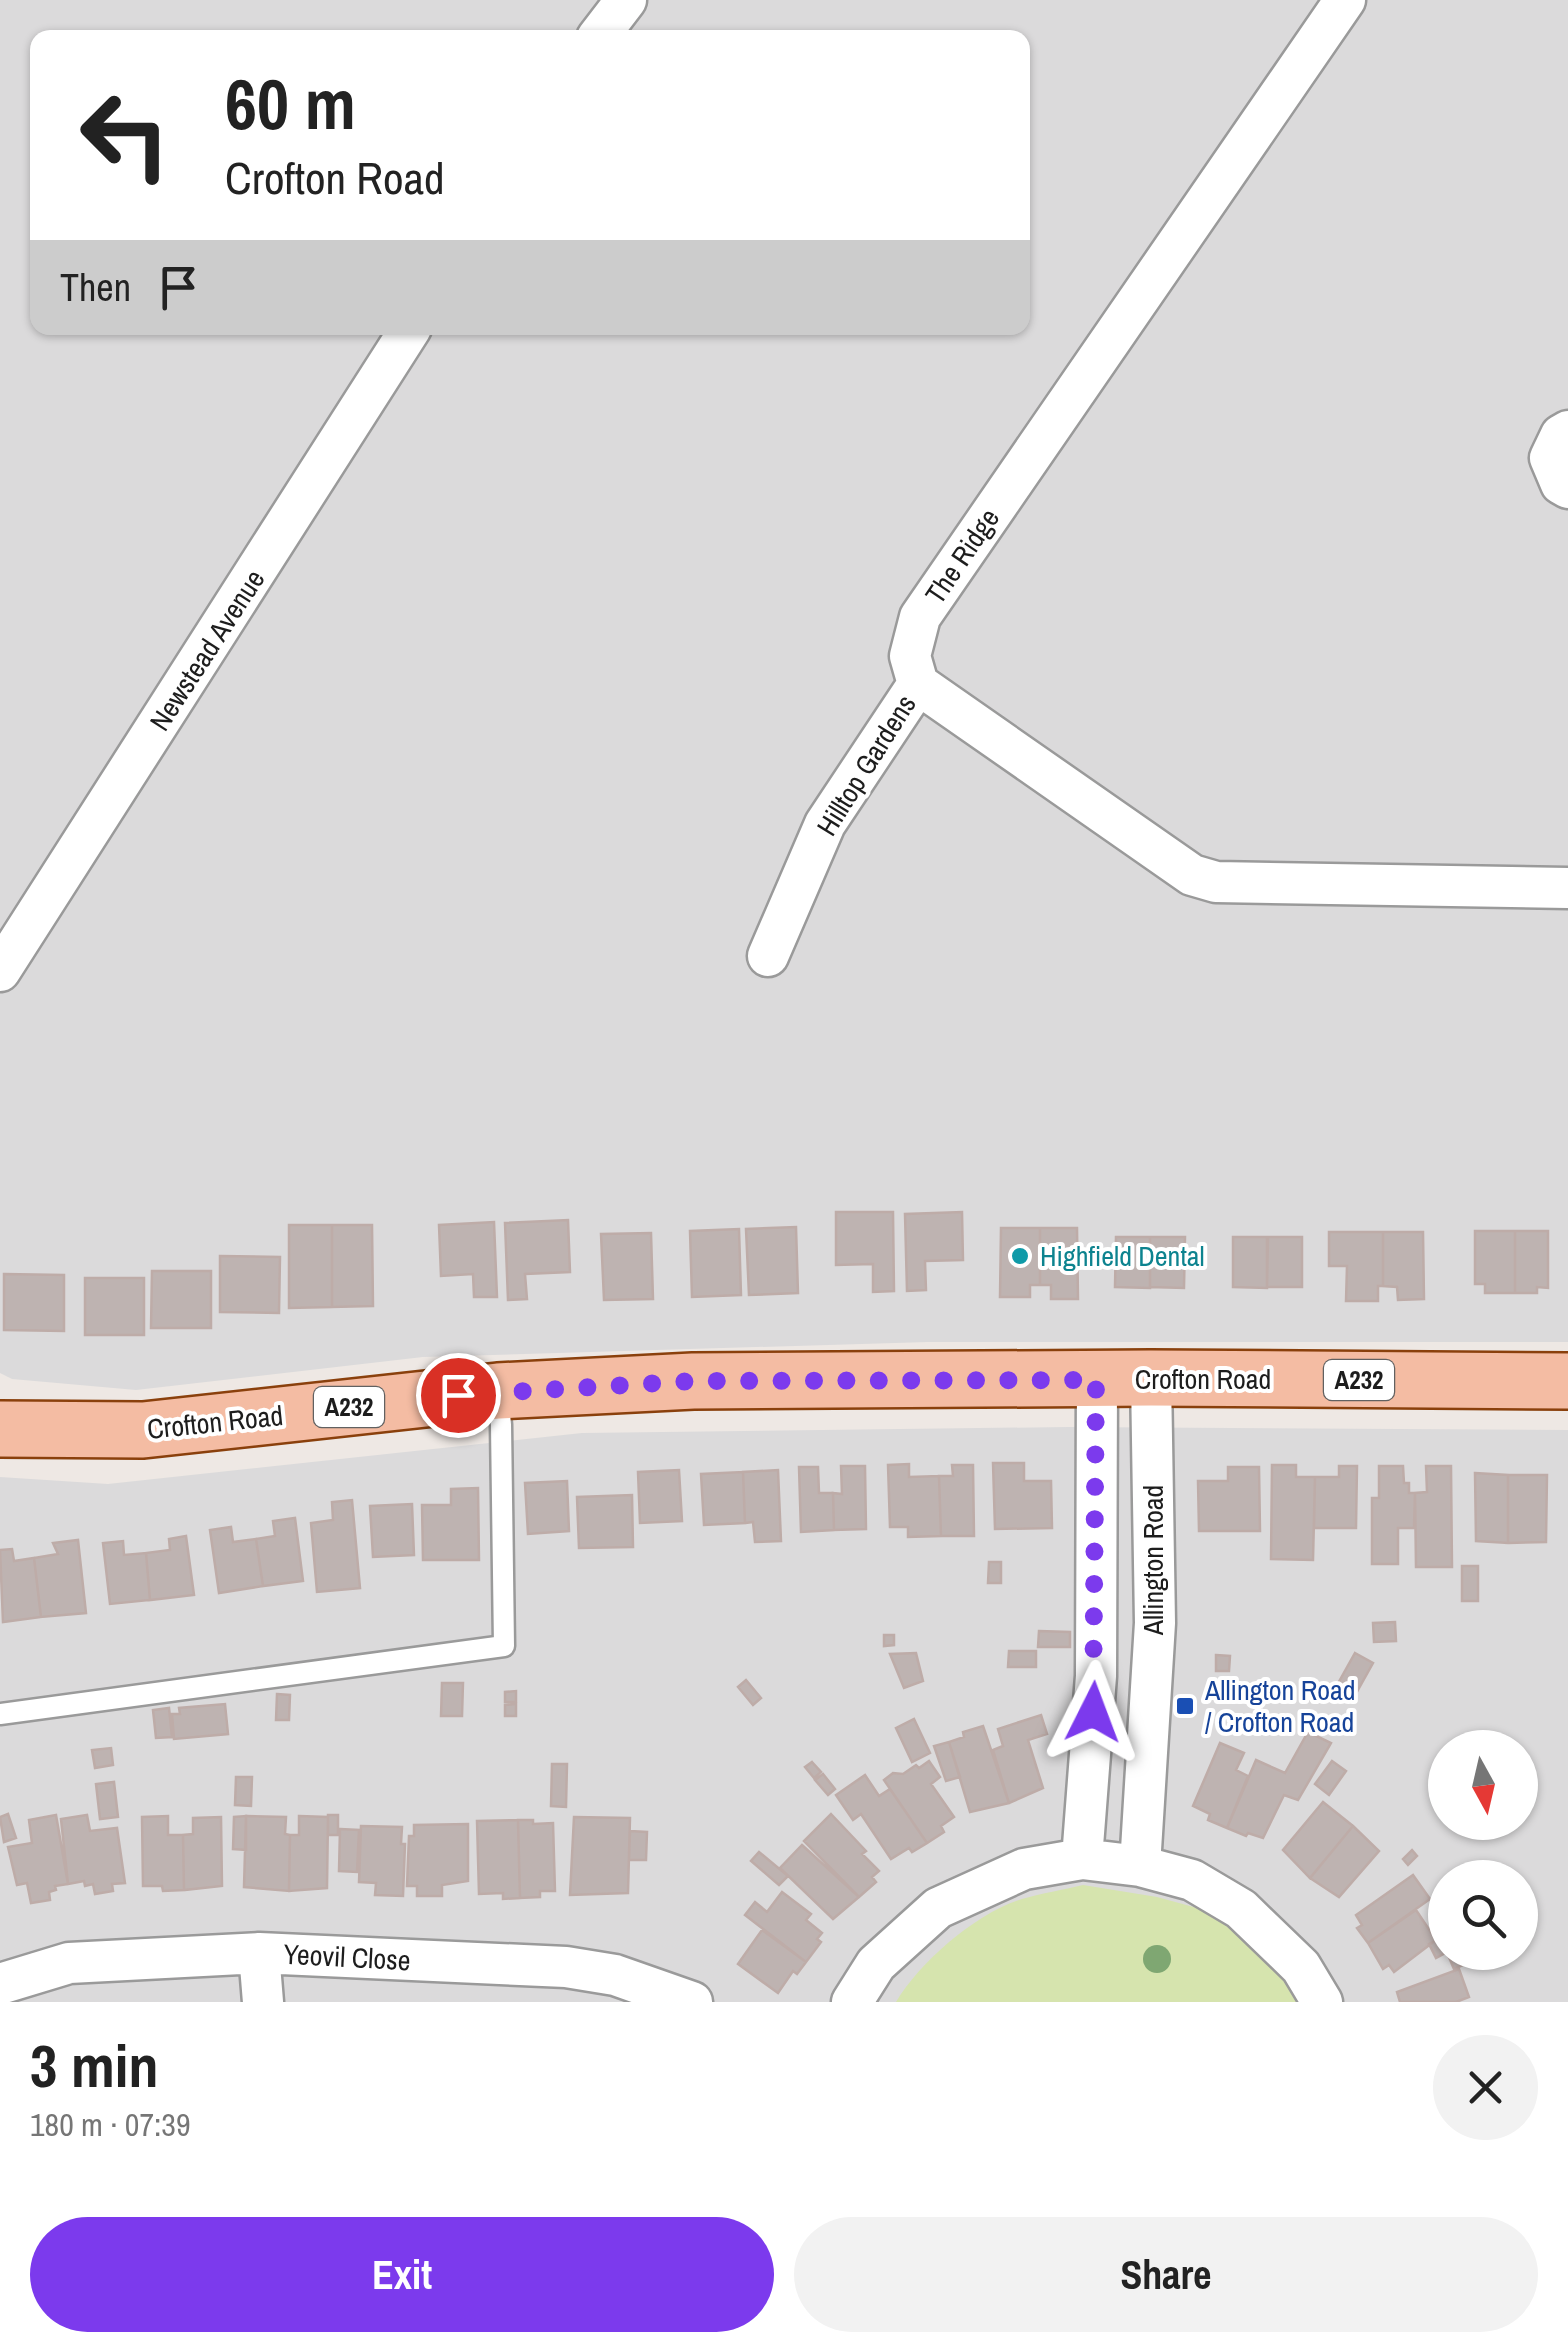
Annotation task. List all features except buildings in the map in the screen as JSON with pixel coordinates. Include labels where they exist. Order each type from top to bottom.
[{"type":"main road","name":"Crofton Road","points":[[0,1429],[143,1430],[498,1391],[694,1381],[1568,1381]]},
{"type":"street","points":[[603,30],[626,0]]},
{"type":"street","name":"The Ridge","points":[[918,684],[910,656],[920,617],[1346,0]]},
{"type":"street","name":"Newstead Avenue","points":[[0,971],[407,335]]},
{"type":"street","points":[[1568,431],[1561,435],[1550,458],[1562,484],[1568,488]]},
{"type":"street","points":[[918,684],[1192,875],[1216,882],[1568,888]]},
{"type":"street","name":"Hilltop Gardens","points":[[768,956],[825,824],[918,684]]},
{"type":"street","name":"Allington Road","points":[[1140,1866],[1154,1623],[1151,1378]]},
{"type":"street","name":"Allington Road","points":[[1082,1859],[1096,1676],[1096,1380]]},
{"type":"street","points":[[852,2002],[876,1964],[938,1908],[1024,1870],[1082,1859],[1140,1866],[1192,1880],[1242,1909],[1301,1967],[1322,2002]]},
{"type":"street","points":[[260,1952],[263,2002]]},
{"type":"street","name":"Yeovil Close","points":[[0,1984],[69,1962],[260,1952],[566,1967],[615,1975],[692,2002]]},
{"type":"lane","points":[[0,1714],[504,1646],[502,1425],[498,1391]]},
{"type":"shaded area","points":[[0,0],[1568,0],[1568,1342],[928,1342],[423,1357],[136,1390],[12,1379],[0,1373]]},
{"type":"shaded area","points":[[1068,1427],[1568,1430],[1568,2002],[0,2002],[0,1477],[108,1484],[582,1433]]},
{"type":"green space","points":[[1083,1885],[1157,1897],[1241,1920],[1318,2002],[896,2002],[934,1956],[986,1915],[1022,1899]]},
{"type":"place","name":"Highfield Dental","points":[[1020,1256]]},
{"type":"place","name":"Allington Road / Crofton Road","points":[[1185,1706]]},
{"type":"route","points":[[458,1395],[694,1381],[1096,1380],[1093,1712]]}]
